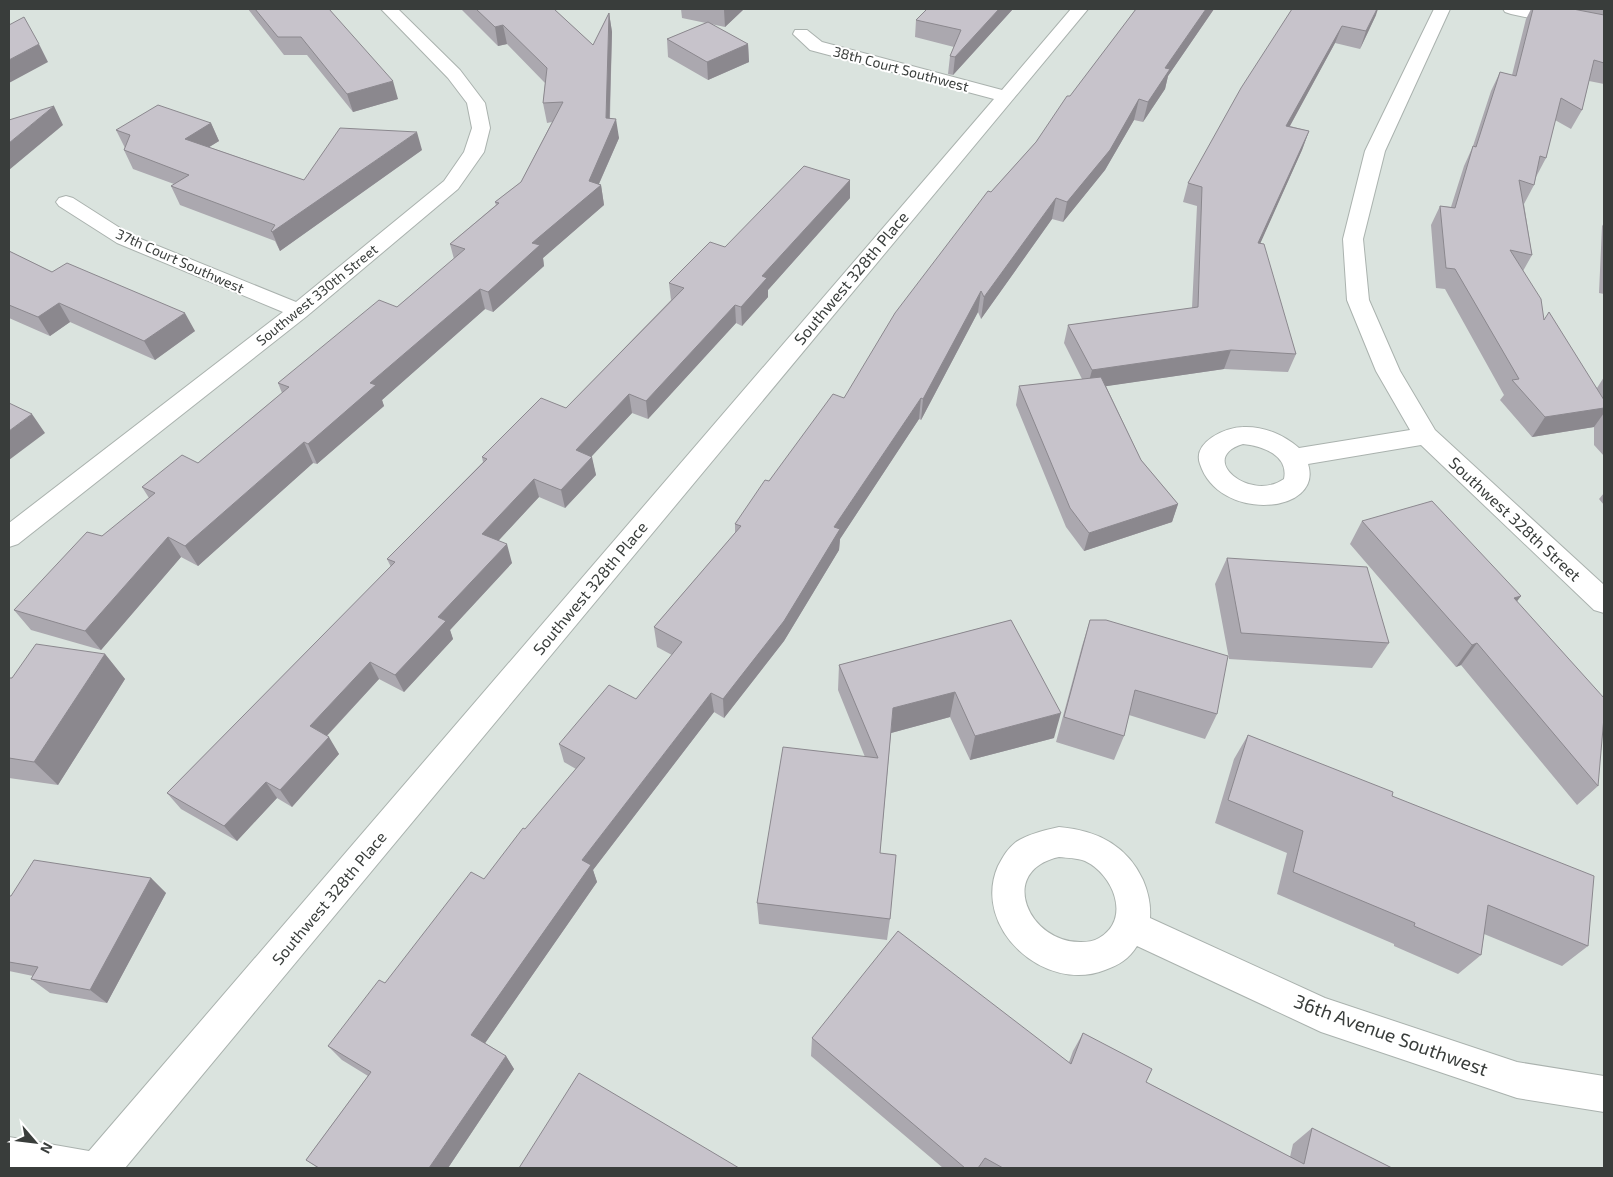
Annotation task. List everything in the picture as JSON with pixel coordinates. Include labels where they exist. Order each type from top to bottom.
[{"type":"street","name":"Southwest 330th Street","points":[[9,538],[299,311],[451,185],[474,152],[481,128],[476,103],[454,74],[389,9]]},
{"type":"street","name":"Southwest 328th Place","points":[[100,1168],[1004,96],[1068,26],[1080,9]]},
{"type":"street","name":"Southwest 328th Street","points":[[1442,9],[1375,151],[1354,239],[1358,300],[1388,371],[1426,436],[1519,520],[1604,602]]},
{"type":"street","points":[[1511,9],[1604,29]]},
{"type":"street","name":"38th Court Southwest","points":[[801,34],[816,46],[1004,96]]},
{"type":"street","name":"37th Court Southwest","points":[[66,202],[124,239],[299,311]]},
{"type":"street","points":[[1294,458],[1426,436]]},
{"type":"street","name":"36th Avenue Southwest","points":[[1131,926],[1321,1014],[1517,1080],[1604,1094]]},
{"type":"street","points":[[9,1156],[83,1168]]},
{"type":"building","points":[[255,9],[329,9],[393,81],[347,94],[301,37],[278,37]]},
{"type":"building","points":[[476,9],[554,9],[593,45],[609,13],[606,118],[616,119],[589,181],[601,185],[532,243],[540,245],[488,292],[480,289],[370,383],[376,385],[308,444],[304,442],[185,546],[168,537],[85,631],[14,610],[87,532],[102,536],[155,493],[142,487],[182,455],[198,463],[289,387],[278,383],[379,300],[397,307],[465,249],[450,244],[499,203],[495,202],[521,182],[563,102],[543,103],[547,68],[503,25],[495,27]]},
{"type":"building","points":[[927,9],[999,9],[955,57],[950,56],[961,30],[916,20]]},
{"type":"building","points":[[1136,9],[1206,9],[1165,68],[1170,69],[1148,102],[1139,99],[1110,150],[1067,202],[1056,198],[984,297],[981,291],[923,399],[921,398],[834,527],[840,529],[784,621],[723,699],[711,693],[582,860],[591,865],[471,1035],[506,1056],[429,1168],[319,1168],[306,1160],[371,1072],[328,1046],[379,980],[385,983],[471,872],[484,879],[523,828],[525,829],[585,758],[559,744],[609,685],[636,699],[682,642],[654,627],[741,526],[735,524],[765,480],[769,481],[833,394],[844,398],[895,313],[988,191],[991,192],[1036,142],[1067,96],[1070,96]]},
{"type":"building","points":[[1292,9],[1377,9],[1366,31],[1342,26],[1286,126],[1309,131],[1258,243],[1264,244],[1296,354],[1231,350],[1092,370],[1068,325],[1198,307],[1202,187],[1188,183],[1241,88]]},
{"type":"building","points":[[1533,9],[1573,9],[1604,15],[1604,63],[1594,60],[1582,110],[1561,98],[1546,158],[1540,156],[1534,185],[1519,180],[1532,255],[1510,250],[1541,299],[1544,320],[1549,312],[1604,400],[1604,408],[1545,417],[1512,380],[1519,379],[1455,269],[1446,268],[1440,206],[1455,208],[1473,146],[1476,147],[1500,72],[1516,76]]},
{"type":"building","points":[[24,17],[39,44],[9,60],[9,25]]},
{"type":"building","points":[[708,22],[748,44],[707,62],[667,39]]},
{"type":"building","points":[[158,105],[211,123],[185,139],[304,180],[340,128],[417,132],[272,232],[275,225],[171,186],[189,175],[124,150],[130,135],[116,130]]},
{"type":"building","points":[[54,106],[9,143],[9,120]]},
{"type":"building","points":[[804,166],[850,180],[762,276],[767,278],[741,307],[735,305],[646,401],[629,394],[576,450],[592,457],[561,490],[534,479],[482,534],[507,544],[438,617],[446,621],[395,675],[370,662],[310,726],[329,737],[280,790],[266,782],[224,826],[167,793],[395,562],[387,559],[487,459],[482,457],[541,398],[566,408],[684,288],[669,283],[710,242],[725,247]]},
{"type":"building","points":[[9,251],[52,272],[67,263],[185,313],[144,341],[59,303],[38,317],[9,305]]},
{"type":"building","points":[[1101,377],[1141,460],[1178,504],[1089,533],[1070,508],[1019,386]]},
{"type":"building","points":[[9,403],[32,414],[9,431]]},
{"type":"building","points":[[1432,501],[1521,596],[1514,598],[1604,698],[1598,786],[1477,643],[1472,645],[1362,521]]},
{"type":"building","points":[[1227,558],[1367,567],[1389,643],[1241,633]]},
{"type":"building","points":[[1011,620],[1061,713],[975,736],[955,692],[893,708],[880,853],[896,855],[890,919],[757,903],[783,747],[878,758],[839,665]]},
{"type":"building","points":[[1090,620],[1106,620],[1228,656],[1217,714],[1135,690],[1124,736],[1064,717]]},
{"type":"building","points":[[36,644],[105,654],[34,762],[9,758],[9,678],[12,678]]},
{"type":"building","points":[[1248,735],[1393,792],[1392,796],[1594,876],[1588,946],[1488,905],[1481,955],[1414,926],[1415,923],[1293,872],[1303,831],[1228,800]]},
{"type":"building","points":[[34,860],[151,878],[90,990],[31,979],[38,967],[9,962],[9,896],[11,896]]},
{"type":"building","points":[[898,931],[1071,1064],[1083,1033],[1152,1069],[1146,1082],[1304,1164],[1312,1128],[1392,1168],[1003,1168],[985,1158],[978,1168],[965,1168],[812,1038]]},
{"type":"building","points":[[579,1073],[739,1168],[519,1168]]}]
